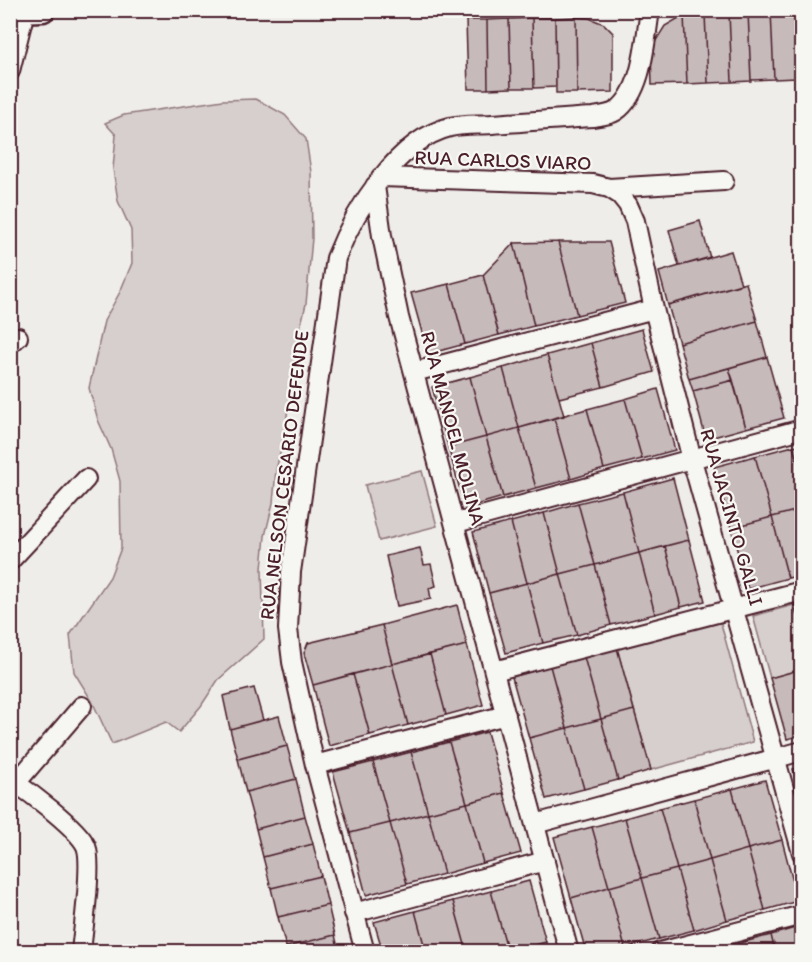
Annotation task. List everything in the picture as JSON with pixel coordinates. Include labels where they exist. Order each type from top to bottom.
[{"type":"street","points":[[10,11],[43,10]]},
{"type":"street","points":[[378,182],[425,138],[451,127],[593,117],[614,113],[628,98],[642,65],[650,10]]},
{"type":"street","points":[[10,71],[25,11]]},
{"type":"street","name":"RUA CARLOS VIARO","points":[[378,182],[593,184],[614,191],[724,181]]},
{"type":"street","name":"RUA MANOEL MOLINA","points":[[378,182],[389,269],[414,372],[569,951]]},
{"type":"street","name":"RUA NELSON CESARIO DEFENDE","points":[[365,951],[315,765],[292,662],[288,629],[291,572],[336,258],[347,229],[378,182]]},
{"type":"street","name":"RUA JACINTO GALLI","points":[[614,191],[628,206],[635,221],[654,309],[692,460],[777,758],[801,853]]},
{"type":"street","points":[[414,372],[654,309]]},
{"type":"street","points":[[456,523],[801,429]]},
{"type":"street","points":[[10,561],[86,479]]},
{"type":"street","points":[[494,671],[801,591]]},
{"type":"street","points":[[81,951],[88,864],[87,849],[81,837],[12,784],[82,706]]},
{"type":"street","points":[[315,765],[506,716]]},
{"type":"street","points":[[535,824],[801,751]]},
{"type":"street","points":[[354,913],[545,861]]},
{"type":"street","points":[[660,951],[801,915]]},
{"type":"shaded area","points":[[256,99],[285,115],[306,139],[311,172],[312,238],[306,304],[298,337],[284,437],[276,470],[273,503],[265,536],[262,569],[264,639],[218,680],[201,706],[179,732],[166,722],[112,744],[92,701],[74,672],[70,635],[110,577],[121,548],[120,481],[89,388],[104,321],[120,292],[132,263],[131,230],[118,201],[113,169],[116,135],[105,123],[124,115],[223,100]]},
{"type":"shaded area","points":[[422,471],[437,526],[379,541],[365,485]]},
{"type":"shaded area","points":[[794,605],[801,633],[801,669],[770,678],[753,616]]},
{"type":"shaded area","points":[[720,620],[753,742],[651,770],[617,648]]},
{"type":"building","points":[[794,10],[797,78],[774,79],[771,11]]},
{"type":"building","points":[[794,10],[802,10],[802,78],[797,78]]},
{"type":"building","points":[[771,11],[774,79],[751,80],[748,12]]},
{"type":"building","points":[[748,12],[751,81],[732,82],[729,13]]},
{"type":"building","points":[[729,13],[732,82],[708,83],[705,14]]},
{"type":"building","points":[[705,14],[708,83],[687,84],[684,15]]},
{"type":"building","points":[[684,15],[687,84],[652,85],[651,51],[655,42],[665,26]]},
{"type":"building","points":[[576,17],[589,18],[604,24],[613,33],[613,92],[577,93]]},
{"type":"building","points":[[576,17],[577,93],[556,93],[555,18]]},
{"type":"building","points":[[532,18],[555,18],[556,87],[534,88]]},
{"type":"building","points":[[532,18],[534,88],[511,88],[509,19]]},
{"type":"building","points":[[509,19],[511,88],[488,89],[487,20]]},
{"type":"building","points":[[466,20],[487,20],[488,89],[468,89]]},
{"type":"building","points":[[700,221],[710,258],[679,266],[669,230]]},
{"type":"building","points":[[558,242],[577,315],[534,326],[514,243]]},
{"type":"building","points":[[558,242],[609,242],[625,303],[577,315]]},
{"type":"building","points":[[514,243],[534,326],[499,335],[483,275]]},
{"type":"building","points":[[731,251],[741,284],[668,305],[659,272]]},
{"type":"building","points":[[483,275],[499,335],[465,344],[449,284]]},
{"type":"building","points":[[746,283],[757,321],[679,343],[668,305]]},
{"type":"building","points":[[449,284],[465,344],[428,354],[411,293]]},
{"type":"building","points":[[757,321],[767,357],[689,379],[679,343]]},
{"type":"building","points":[[642,329],[654,372],[603,387],[591,343]]},
{"type":"building","points":[[591,343],[603,387],[559,398],[547,355]]},
{"type":"building","points":[[547,355],[564,416],[519,428],[503,368]]},
{"type":"building","points":[[767,357],[784,418],[746,428],[729,368]]},
{"type":"building","points":[[503,368],[519,428],[486,437],[470,377]]},
{"type":"building","points":[[729,368],[733,380],[693,391],[689,379]]},
{"type":"building","points":[[470,377],[486,437],[448,447],[432,387]]},
{"type":"building","points":[[733,380],[746,428],[706,439],[693,391]]},
{"type":"building","points":[[658,389],[675,450],[642,459],[625,399]]},
{"type":"building","points":[[625,399],[642,459],[604,469],[587,409]]},
{"type":"building","points":[[587,409],[604,469],[571,479],[554,418]]},
{"type":"building","points":[[554,418],[571,479],[536,488],[519,428]]},
{"type":"building","points":[[519,428],[536,488],[503,497],[486,437]]},
{"type":"building","points":[[486,437],[503,497],[465,508],[448,447]]},
{"type":"building","points":[[802,444],[802,478],[793,446]]},
{"type":"building","points":[[793,446],[802,478],[802,509],[772,517],[755,456]]},
{"type":"building","points":[[755,456],[772,517],[731,528],[714,467]]},
{"type":"building","points":[[673,478],[689,540],[639,553],[623,492]]},
{"type":"building","points":[[623,492],[639,553],[595,565],[578,503]]},
{"type":"building","points":[[578,503],[595,565],[560,574],[544,513]]},
{"type":"building","points":[[802,509],[802,575],[788,578],[772,517]]},
{"type":"building","points":[[544,513],[560,574],[527,583],[511,522]]},
{"type":"building","points":[[772,517],[788,578],[748,589],[731,528]]},
{"type":"building","points":[[511,522],[527,583],[489,593],[473,532]]},
{"type":"building","points":[[689,540],[705,601],[681,607],[665,546]]},
{"type":"building","points":[[665,546],[681,607],[655,614],[639,553]]},
{"type":"building","points":[[420,548],[424,565],[431,564],[436,586],[429,588],[431,599],[397,606],[386,556]]},
{"type":"building","points":[[639,553],[655,614],[611,625],[595,565]]},
{"type":"building","points":[[595,565],[611,625],[577,635],[560,574]]},
{"type":"building","points":[[560,574],[577,635],[543,643],[527,583]]},
{"type":"building","points":[[527,583],[543,643],[506,653],[489,593]]},
{"type":"building","points":[[802,603],[802,633],[794,605]]},
{"type":"building","points":[[457,605],[467,645],[392,664],[382,625]]},
{"type":"building","points":[[382,625],[392,664],[313,685],[304,653],[308,643]]},
{"type":"building","points":[[467,645],[483,705],[446,715],[430,654]]},
{"type":"building","points":[[617,648],[634,710],[601,719],[584,657]]},
{"type":"building","points":[[430,654],[446,715],[408,725],[392,664]]},
{"type":"building","points":[[584,657],[601,719],[567,728],[550,666]]},
{"type":"building","points":[[392,664],[408,725],[370,735],[353,674]]},
{"type":"building","points":[[550,666],[567,728],[529,738],[512,677]]},
{"type":"building","points":[[802,669],[802,735],[787,739],[770,678]]},
{"type":"building","points":[[353,674],[370,735],[329,746],[313,685]]},
{"type":"building","points":[[254,688],[263,720],[230,729],[223,696]]},
{"type":"building","points":[[634,710],[651,770],[618,780],[601,719]]},
{"type":"building","points":[[279,716],[287,746],[238,759],[230,729]]},
{"type":"building","points":[[601,719],[618,780],[584,789],[567,728]]},
{"type":"building","points":[[567,728],[584,789],[546,799],[529,738]]},
{"type":"building","points":[[487,732],[504,793],[467,803],[449,742]]},
{"type":"building","points":[[449,742],[467,803],[428,813],[411,752]]},
{"type":"building","points":[[287,746],[296,779],[246,792],[238,759]]},
{"type":"building","points":[[411,752],[428,813],[390,823],[373,762]]},
{"type":"building","points":[[373,762],[390,823],[350,833],[333,772]]},
{"type":"building","points":[[802,767],[802,798],[793,769]]},
{"type":"building","points":[[296,779],[305,816],[256,829],[246,792]]},
{"type":"building","points":[[765,780],[782,840],[748,849],[732,789]]},
{"type":"building","points":[[732,789],[748,849],[710,860],[694,799]]},
{"type":"building","points":[[504,793],[521,853],[483,863],[467,803]]},
{"type":"building","points":[[694,799],[710,860],[677,869],[660,808]]},
{"type":"building","points":[[467,803],[483,863],[444,874],[428,813]]},
{"type":"building","points":[[660,808],[677,869],[642,878],[625,818]]},
{"type":"building","points":[[428,813],[444,874],[407,884],[390,823]]},
{"type":"building","points":[[305,816],[313,844],[263,857],[256,829]]},
{"type":"building","points":[[625,818],[642,878],[609,887],[592,827]]},
{"type":"building","points":[[390,823],[407,884],[366,895],[350,833]]},
{"type":"building","points":[[592,827],[609,887],[571,898],[554,837]]},
{"type":"building","points":[[782,840],[798,901],[765,910],[748,849]]},
{"type":"building","points":[[313,844],[321,876],[271,888],[263,857]]},
{"type":"building","points":[[748,849],[765,910],[727,920],[710,860]]},
{"type":"building","points":[[710,860],[727,920],[694,930],[677,869]]},
{"type":"building","points":[[677,869],[694,930],[659,939],[642,878]]},
{"type":"building","points":[[321,876],[328,905],[278,917],[271,888]]},
{"type":"building","points":[[642,878],[659,939],[625,948],[609,887]]},
{"type":"building","points":[[529,881],[546,942],[508,952],[491,891]]},
{"type":"building","points":[[609,887],[625,948],[613,952],[586,952],[571,898]]},
{"type":"building","points":[[491,891],[508,952],[467,952],[453,901]]},
{"type":"building","points":[[453,901],[467,952],[426,952],[415,911]]},
{"type":"building","points":[[328,905],[335,935],[286,947],[278,917]]},
{"type":"building","points":[[415,911],[426,952],[383,952],[374,922]]},
{"type":"building","points":[[802,926],[802,952],[775,952],[771,935]]},
{"type":"building","points":[[335,935],[339,952],[287,952],[286,947]]},
{"type":"building","points":[[771,935],[775,952],[735,952],[733,945]]},
{"type":"building","points":[[546,942],[548,952],[511,952]]},
{"type":"building","points":[[733,945],[735,952],[711,952]]}]
